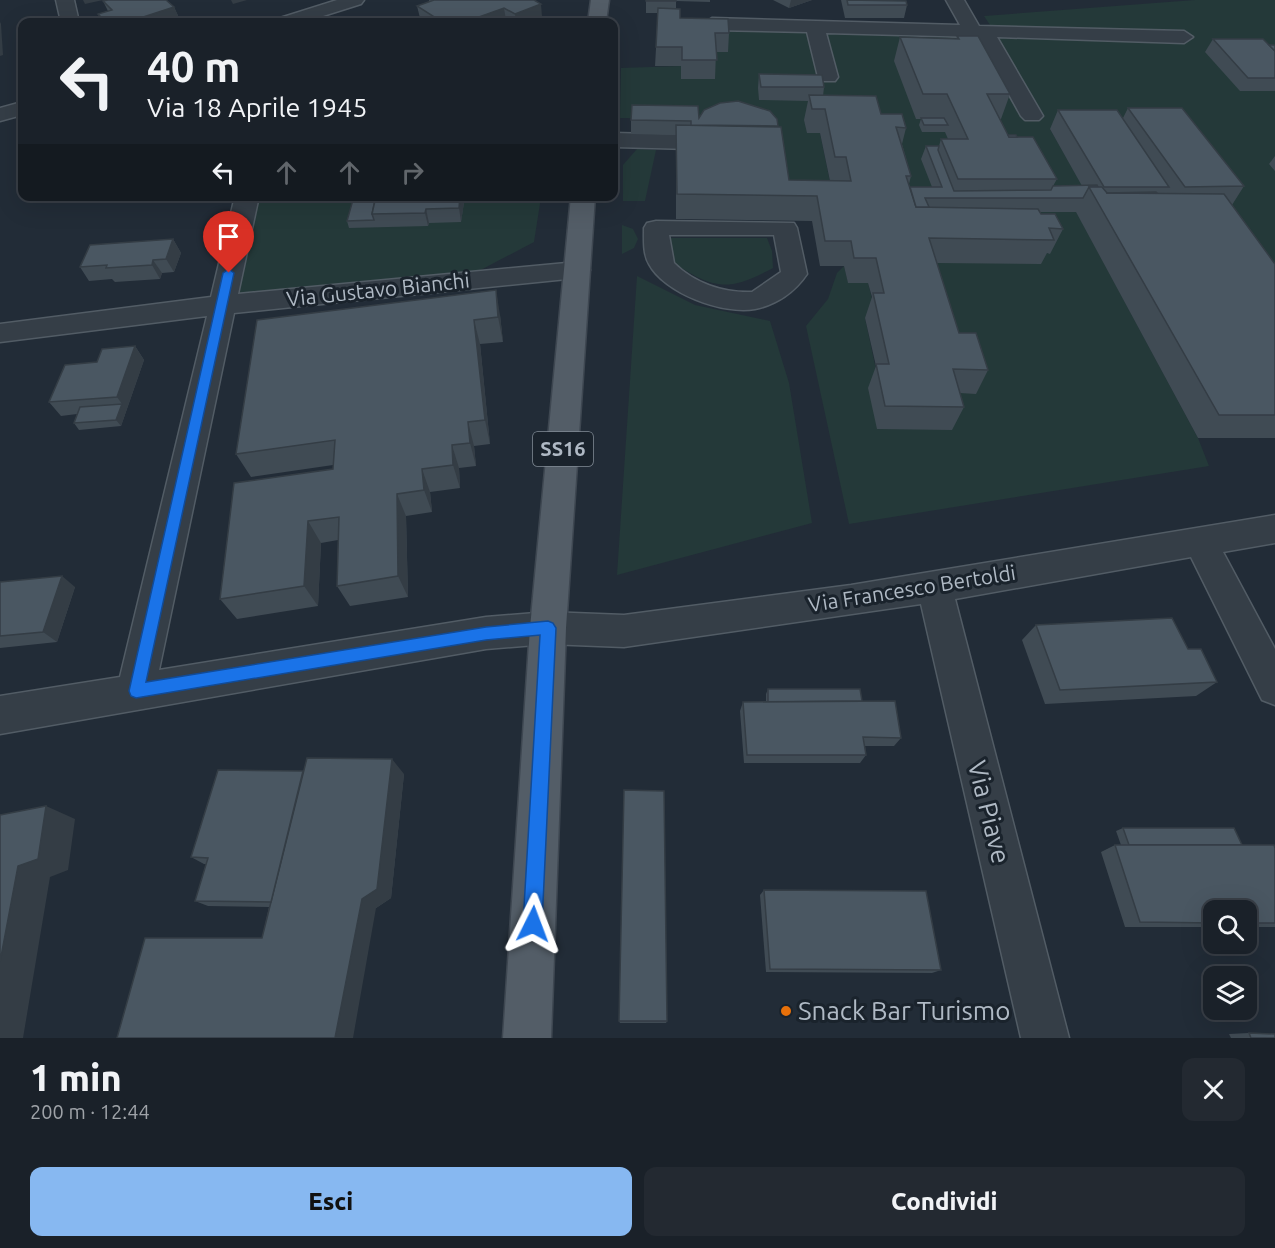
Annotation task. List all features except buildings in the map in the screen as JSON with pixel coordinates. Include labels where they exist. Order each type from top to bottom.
[{"type":"main road","points":[[598,18],[600,0]]},
{"type":"main road","name":"SS16","points":[[527,1038],[548,628],[583,201]]},
{"type":"street","points":[[65,0],[69,18]]},
{"type":"street","points":[[300,18],[355,0]]},
{"type":"street","points":[[955,0],[1032,116]]},
{"type":"street","points":[[712,24],[1184,37]]},
{"type":"street","points":[[815,27],[828,77]]},
{"type":"street","points":[[0,115],[18,109]]},
{"type":"street","points":[[618,140],[691,142]]},
{"type":"street","points":[[136,691],[246,201]]},
{"type":"street","points":[[656,228],[785,228],[794,274],[776,292],[752,301],[707,295],[678,282],[663,267],[657,249],[656,228]]},
{"type":"street","name":"Via Gustavo Bianchi","points":[[0,333],[221,305],[577,270]]},
{"type":"street","name":"Via Francesco Bertoldi","points":[[0,715],[486,633],[548,628],[624,631],[851,601],[1275,529]]},
{"type":"street","points":[[1200,542],[1275,687]]},
{"type":"street","name":"Via Piave","points":[[934,586],[1045,1038]]},
{"type":"green space","points":[[1195,0],[1275,0],[1275,317],[1050,129],[1090,199],[1043,200],[940,119],[957,159],[941,203],[904,201],[890,152],[820,133],[830,182],[785,205],[697,119],[620,118],[621,68],[681,66],[681,78],[712,24],[984,32],[990,25],[984,16]]},
{"type":"green space","points":[[637,149],[656,150],[645,201],[623,201],[623,165]]},
{"type":"green space","points":[[246,201],[540,201],[534,242],[456,283],[221,305]]},
{"type":"green space","points":[[1076,211],[1198,438],[1209,466],[849,524],[806,326],[828,299],[837,273],[844,266],[848,282],[868,283],[877,318],[865,318],[880,388],[920,263],[1050,253],[921,212]]},
{"type":"green space","points":[[622,225],[633,229],[638,239],[634,248],[622,254]]},
{"type":"green space","points":[[670,238],[767,238],[772,251],[773,268],[731,284],[709,282],[669,260]]},
{"type":"green space","points":[[637,276],[695,305],[770,321],[789,383],[812,523],[617,575]]},
{"type":"place","name":"Snack Bar Turismo","points":[[786,1011]]},
{"type":"route","points":[[229,273],[136,691],[486,633],[548,628],[533,924]]}]
